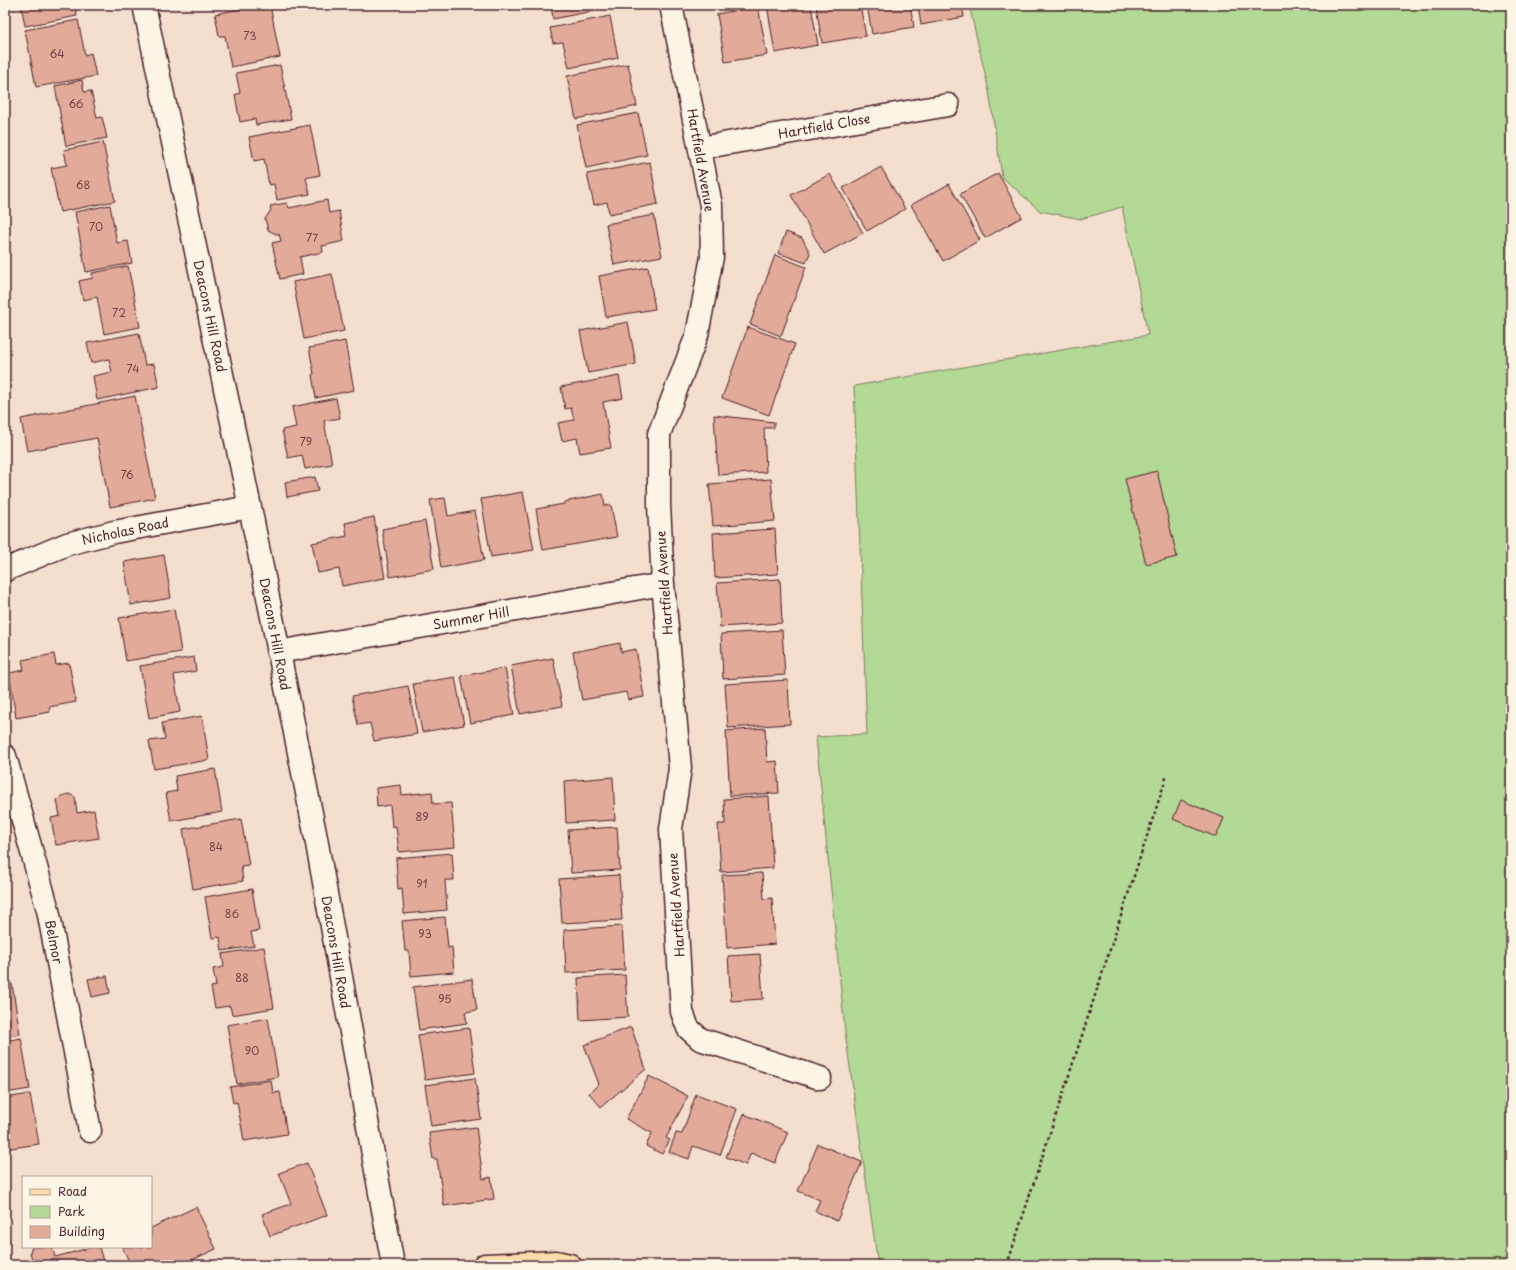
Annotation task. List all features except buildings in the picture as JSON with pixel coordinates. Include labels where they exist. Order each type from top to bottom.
[{"type":"main road","points":[[485,1265],[556,1262],[570,1265]]},
{"type":"street","name":"Deacons Hill Road","points":[[144,5],[250,506],[316,838],[393,1265]]},
{"type":"street","name":"Hartfield Avenue","points":[[671,5],[712,205],[712,257],[697,335],[659,434],[659,504],[663,584],[680,768],[671,829],[682,1012],[688,1028],[700,1039],[820,1078]]},
{"type":"street","name":"Hartfield Close","points":[[700,148],[948,105]]},
{"type":"street","name":"Nicholas Road","points":[[5,570],[67,544],[81,540],[114,532],[250,506]]},
{"type":"street","name":"Summer Hill","points":[[278,652],[663,584]]},
{"type":"street","name":"Belmor","points":[[5,756],[48,910],[90,1131]]},
{"type":"path","points":[[1007,1265],[1167,775]]},
{"type":"green space","points":[[969,5],[1511,5],[1511,1265],[878,1265],[845,1032],[816,737],[867,734],[854,386],[1148,335],[1122,207],[1081,219],[1040,211],[1002,177],[989,91]]}]
